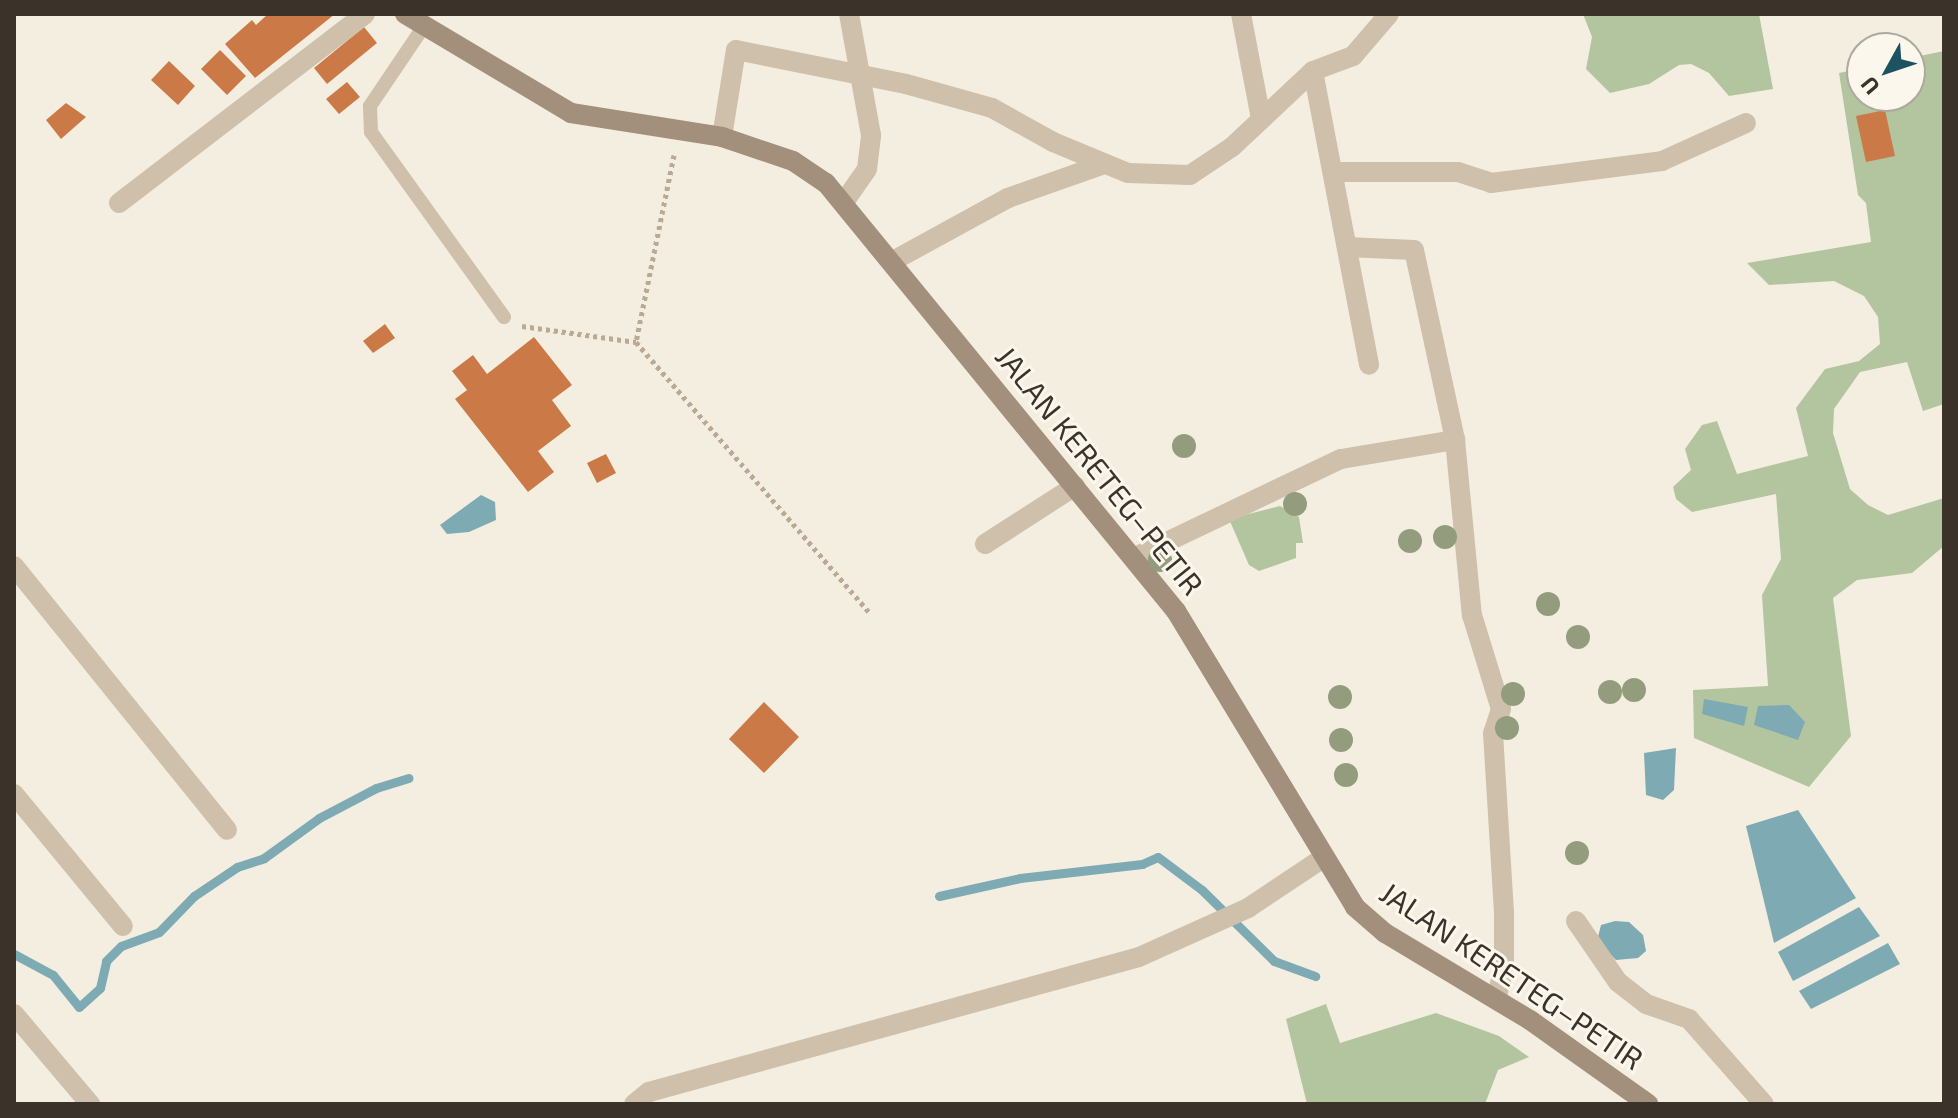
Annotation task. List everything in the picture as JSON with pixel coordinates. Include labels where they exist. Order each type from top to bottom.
[{"type":"street","points":[[119,203],[365,14]]},
{"type":"street","name":"JALAN KERETEG–PETIR","points":[[405,14],[571,113],[722,137],[811,170],[844,202],[1133,558],[1198,644],[1345,894],[1372,924],[1497,997],[1648,1104]]},
{"type":"street","points":[[844,202],[871,157],[863,75],[849,14]]},
{"type":"street","points":[[1241,14],[1261,119]]},
{"type":"street","points":[[722,137],[736,50],[863,75],[992,108],[1104,164],[1152,176],[1190,175],[1213,164],[1313,71],[1353,56],[1389,14]]},
{"type":"street","points":[[1313,71],[1369,365]]},
{"type":"street","points":[[1333,172],[1458,172],[1491,183],[1662,161],[1746,123]]},
{"type":"street","points":[[891,262],[1008,198],[1104,164]]},
{"type":"street","points":[[1347,247],[1414,250],[1455,440],[1472,615],[1501,709],[1493,733],[1504,912],[1504,966],[1497,997]]},
{"type":"street","points":[[1133,558],[1341,459],[1455,440]]},
{"type":"street","points":[[985,544],[1075,486]]},
{"type":"street","points":[[14,566],[227,830]]},
{"type":"street","points":[[14,794],[123,926]]},
{"type":"street","points":[[634,1104],[649,1092],[1139,957],[1248,908],[1323,858]]},
{"type":"street","points":[[1576,921],[1618,982],[1646,1004],[1689,1019],[1764,1104]]},
{"type":"street","points":[[14,1014],[90,1104]]},
{"type":"lane","points":[[424,26],[370,106],[371,132],[504,317]]},
{"type":"path","points":[[636,342],[679,129]]},
{"type":"path","points":[[504,317],[514,325],[636,342],[871,614]]},
{"type":"green space","points":[[1583,14],[1759,14],[1773,89],[1729,96],[1709,73],[1691,64],[1679,65],[1649,84],[1610,93],[1586,69],[1592,37]]},
{"type":"green space","points":[[1944,51],[1944,404],[1923,411],[1907,362],[1860,372],[1834,409],[1833,433],[1850,489],[1868,505],[1888,515],[1944,498],[1944,546],[1912,573],[1857,580],[1833,598],[1851,736],[1809,787],[1694,738],[1693,690],[1768,686],[1762,595],[1781,559],[1776,494],[1692,512],[1676,499],[1673,487],[1691,470],[1685,449],[1702,425],[1717,421],[1737,474],[1808,456],[1796,408],[1825,369],[1859,361],[1880,344],[1878,317],[1864,296],[1834,281],[1769,285],[1747,263],[1871,242],[1866,203],[1858,195],[1839,73],[1846,71],[1846,112],[1926,112],[1926,55]]},
{"type":"green space","points":[[1280,506],[1299,517],[1303,543],[1296,543],[1296,558],[1259,571],[1249,565],[1229,519]]},
{"type":"green space","points":[[1326,1004],[1340,1043],[1436,1013],[1499,1036],[1529,1057],[1498,1070],[1485,1104],[1307,1104],[1286,1019]]},
{"type":"water","points":[[481,495],[495,502],[496,520],[469,532],[447,534],[440,525]]},
{"type":"water","points":[[1704,699],[1748,707],[1744,726],[1702,714]]},
{"type":"water","points":[[1789,705],[1805,722],[1798,740],[1754,725],[1758,706]]},
{"type":"water","points":[[1676,748],[1674,790],[1663,800],[1646,795],[1644,753]]},
{"type":"water","points":[[1798,810],[1856,898],[1774,943],[1746,826]]},
{"type":"water","points":[[1859,907],[1880,936],[1793,981],[1778,952]]},
{"type":"water","points":[[1615,921],[1629,922],[1643,935],[1646,951],[1638,958],[1616,960],[1597,941],[1601,925]]},
{"type":"water","points":[[1888,943],[1900,964],[1811,1009],[1799,991]]},
{"type":"building","points":[[268,14],[335,14],[255,78],[225,44],[252,20],[256,25]]},
{"type":"building","points":[[364,27],[377,43],[327,84],[314,68]]},
{"type":"building","points":[[220,50],[246,76],[227,95],[201,69]]},
{"type":"building","points":[[169,61],[195,86],[178,105],[151,80]]},
{"type":"building","points":[[347,82],[360,97],[339,114],[326,99]]},
{"type":"building","points":[[66,103],[86,117],[61,139],[46,120]]},
{"type":"building","points":[[1885,112],[1895,156],[1866,162],[1856,116]]},
{"type":"building","points":[[385,324],[395,338],[373,353],[363,341]]},
{"type":"building","points":[[534,337],[572,385],[552,400],[571,426],[538,451],[554,472],[528,492],[455,399],[467,390],[452,371],[473,355],[487,374]]},
{"type":"building","points":[[606,454],[616,473],[597,483],[587,463]]},
{"type":"building","points":[[764,702],[799,737],[764,773],[729,739]]},
{"type":"waterway","points":[[14,954],[53,975],[79,1007],[100,988],[106,961],[121,946],[159,932],[194,896],[237,867],[264,858],[319,818],[376,788],[408,778]]},
{"type":"waterway","points":[[939,896],[1020,878],[1142,864],[1158,857],[1202,890],[1274,961],[1315,976]]}]
